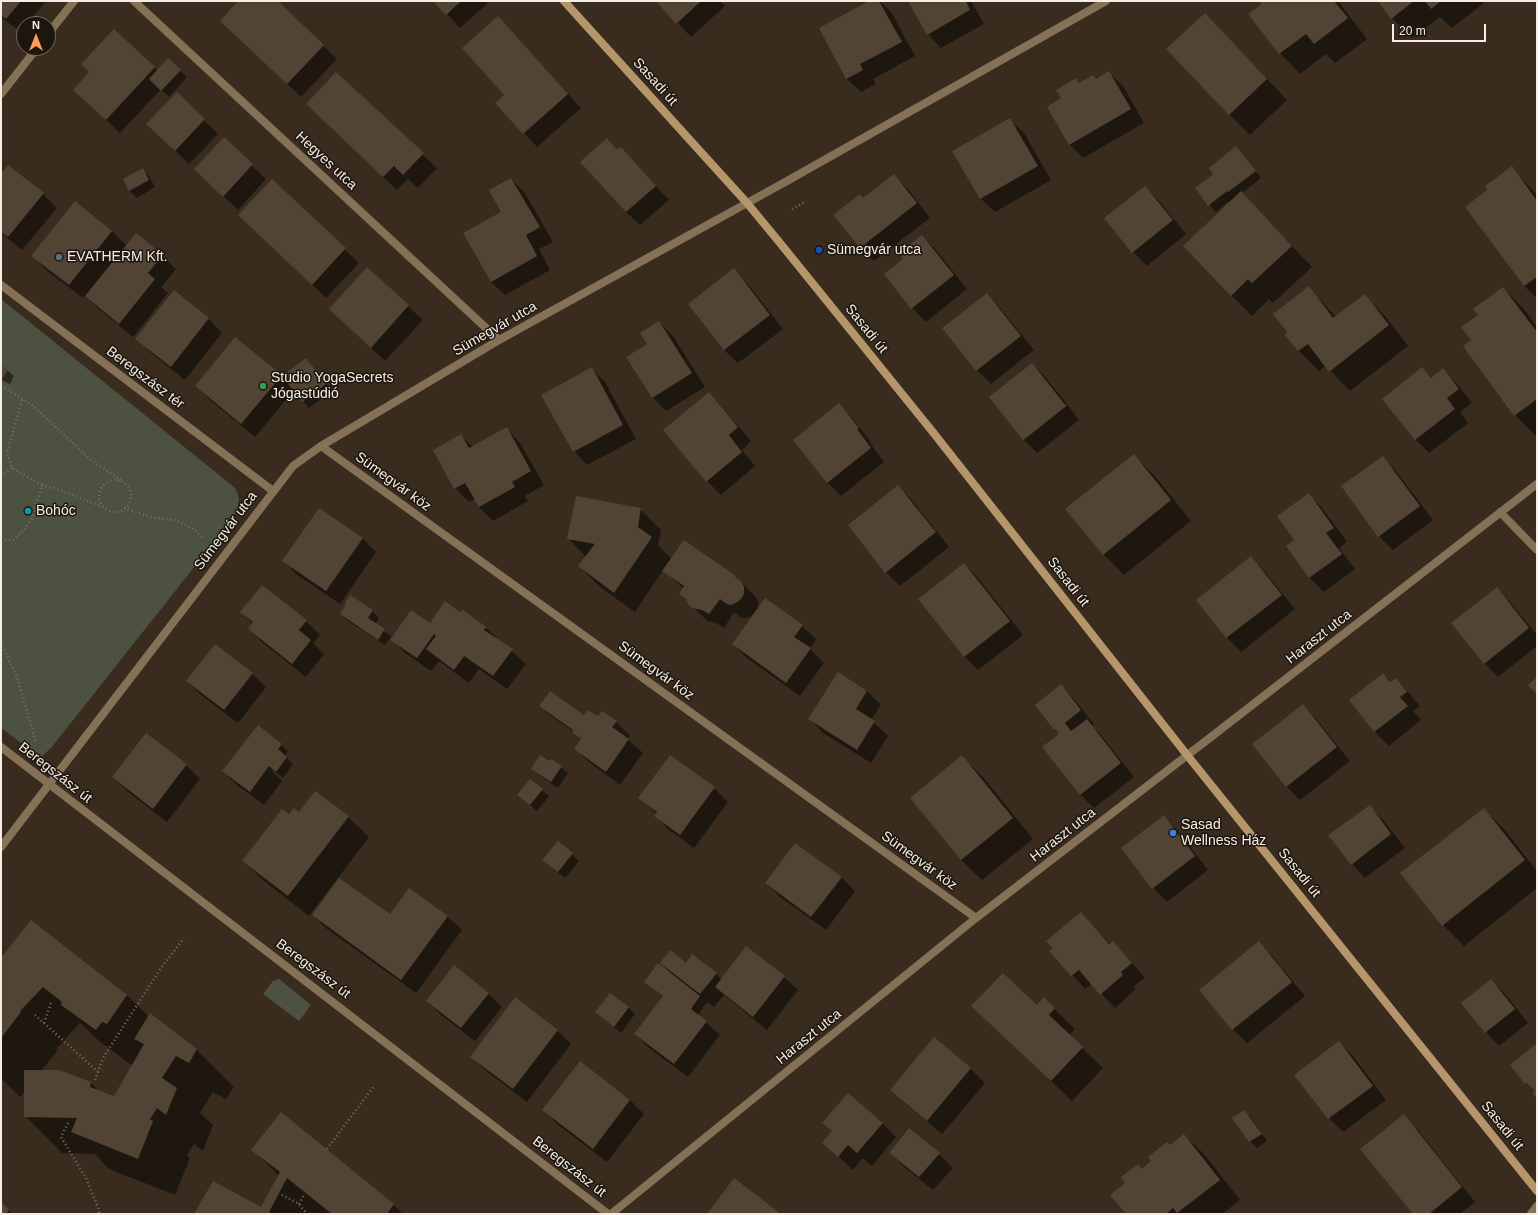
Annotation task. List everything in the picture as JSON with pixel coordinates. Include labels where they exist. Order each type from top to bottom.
[{"type":"street","points":[[56,24],[74,1]]},
{"type":"street","name":"Hegyes utca","points":[[134,1],[499,340]]},
{"type":"street","name":"Sasadi út","points":[[564,1],[747,203],[932,431],[1187,755],[1537,1191]]},
{"type":"street","name":"Sümegvár utca","points":[[1,847],[293,466],[321,446],[499,340],[747,203],[1106,1]]},
{"type":"street","points":[[1,94],[31,56]]},
{"type":"street","name":"Beregszász tér","points":[[1,285],[273,491]]},
{"type":"street","name":"Sümegvár köz","points":[[321,446],[976,918]]},
{"type":"street","name":"Haraszt utca","points":[[609,1214],[976,918],[1537,484]]},
{"type":"street","points":[[1500,512],[1537,550]]},
{"type":"street","name":"Beregszász út","points":[[1,747],[609,1214]]},
{"type":"street","points":[[1531,1214],[1537,1206]]},
{"type":"path","points":[[792,209],[805,202]]},
{"type":"path","points":[[1,386],[22,400],[31,404],[92,460],[127,485],[131,498],[129,504],[118,511],[112,511],[63,491],[42,485],[12,468],[7,453],[22,400]]},
{"type":"path","points":[[1,476],[12,468]]},
{"type":"path","points":[[105,508],[100,502],[99,494],[101,487],[107,482],[115,480],[122,481]]},
{"type":"path","points":[[1,540],[13,540],[24,530],[33,517],[42,485]]},
{"type":"path","points":[[124,508],[154,518],[176,520],[195,530],[202,537]]},
{"type":"path","points":[[1,642],[18,680],[36,742]]},
{"type":"path","points":[[95,1080],[107,1051],[161,968],[184,938]]},
{"type":"path","points":[[44,1023],[52,1003]]},
{"type":"path","points":[[35,1014],[98,1072]]},
{"type":"path","points":[[327,1149],[374,1086]]},
{"type":"path","points":[[68,1123],[61,1137],[86,1178],[99,1210],[99,1214]]},
{"type":"path","points":[[282,1195],[299,1204],[307,1214]]},
{"type":"path","points":[[299,1204],[304,1195]]},
{"type":"green space","points":[[1,299],[234,487],[239,501],[237,510],[229,523],[51,748],[41,757],[1,728]]},
{"type":"green space","points":[[279,979],[311,1005],[299,1021],[263,994],[273,981]]},
{"type":"building","points":[[1,1],[21,1],[6,19],[1,15]]},
{"type":"building","points":[[238,1],[278,1],[324,45],[287,84],[220,21]]},
{"type":"building","points":[[433,1],[461,1],[446,15]]},
{"type":"building","points":[[656,1],[701,1],[676,24]]},
{"type":"building","points":[[869,1],[879,1],[902,42],[860,64],[863,70],[846,79],[819,28]]},
{"type":"building","points":[[908,1],[966,1],[970,10],[927,35]]},
{"type":"building","points":[[1259,1],[1334,1],[1348,18],[1314,44],[1306,34],[1279,54],[1248,14],[1262,4]]},
{"type":"building","points":[[1378,1],[1414,1],[1391,19]]},
{"type":"building","points":[[1425,1],[1441,1],[1431,9]]},
{"type":"building","points":[[1205,13],[1267,79],[1229,115],[1166,49]]},
{"type":"building","points":[[498,16],[568,94],[523,134],[495,103],[504,95],[462,48]]},
{"type":"building","points":[[114,29],[155,67],[106,120],[73,90],[89,72],[81,64]]},
{"type":"building","points":[[168,58],[181,70],[161,91],[149,79]]},
{"type":"building","points":[[1109,71],[1131,109],[1069,145],[1047,107],[1061,98],[1056,90],[1076,78],[1079,83],[1093,75],[1096,79]]},
{"type":"building","points":[[336,72],[424,153],[403,175],[394,166],[383,177],[306,104]]},
{"type":"building","points":[[177,92],[205,119],[175,151],[146,124]]},
{"type":"building","points":[[1010,118],[1038,166],[980,199],[952,151]]},
{"type":"building","points":[[224,137],[253,164],[223,197],[194,169]]},
{"type":"building","points":[[607,138],[617,150],[621,147],[656,186],[626,212],[580,162]]},
{"type":"building","points":[[1236,146],[1256,171],[1208,206],[1195,188],[1213,174],[1209,168]]},
{"type":"building","points":[[8,165],[44,193],[8,237],[1,232],[1,174]]},
{"type":"building","points":[[1512,166],[1537,201],[1537,277],[1524,286],[1465,207],[1487,190],[1485,186]]},
{"type":"building","points":[[143,168],[149,180],[129,191],[123,179]]},
{"type":"building","points":[[894,174],[917,203],[860,248],[833,215],[860,194],[863,198]]},
{"type":"building","points":[[511,178],[540,227],[526,235],[537,256],[491,282],[463,233],[501,212],[489,190]]},
{"type":"building","points":[[272,179],[346,248],[312,285],[238,215]]},
{"type":"building","points":[[1145,186],[1173,220],[1132,253],[1104,218]]},
{"type":"building","points":[[1241,191],[1292,246],[1252,283],[1248,279],[1231,296],[1183,246]]},
{"type":"building","points":[[75,201],[112,231],[69,285],[31,256]]},
{"type":"building","points":[[136,233],[163,255],[148,273],[155,279],[119,324],[85,296]]},
{"type":"building","points":[[922,235],[954,275],[911,309],[884,274],[903,259],[899,253]]},
{"type":"building","points":[[367,267],[409,305],[371,348],[329,309]]},
{"type":"building","points":[[734,268],[770,315],[724,350],[688,304]]},
{"type":"building","points":[[1309,286],[1333,318],[1365,294],[1389,325],[1329,372],[1308,344],[1298,351],[1285,335],[1287,332],[1273,314]]},
{"type":"building","points":[[1503,287],[1537,332],[1537,399],[1514,416],[1463,346],[1471,340],[1461,327],[1478,315],[1473,309]]},
{"type":"building","points":[[174,290],[209,318],[171,367],[135,339]]},
{"type":"building","points":[[987,293],[1021,336],[976,371],[942,328]]},
{"type":"building","points":[[659,321],[692,373],[652,398],[626,357],[647,344],[640,333]]},
{"type":"building","points":[[235,337],[282,375],[241,424],[195,386]]},
{"type":"building","points":[[306,358],[326,384],[302,402],[282,376]]},
{"type":"building","points":[[1032,363],[1066,406],[1023,440],[989,397]]},
{"type":"building","points":[[1,365],[8,369],[3,378],[1,377]]},
{"type":"building","points":[[592,367],[623,425],[573,452],[541,395]]},
{"type":"building","points":[[1422,367],[1431,378],[1443,368],[1459,389],[1447,398],[1455,409],[1415,440],[1382,399]]},
{"type":"building","points":[[709,392],[738,427],[729,435],[742,452],[706,482],[663,430]]},
{"type":"building","points":[[839,403],[859,428],[857,429],[871,448],[827,483],[793,440]]},
{"type":"building","points":[[507,427],[531,471],[512,482],[515,487],[479,507],[465,483],[454,489],[433,450],[461,434],[469,448]]},
{"type":"building","points":[[1134,454],[1171,500],[1103,555],[1065,509]]},
{"type":"building","points":[[1383,456],[1420,506],[1378,537],[1341,486]]},
{"type":"building","points":[[898,485],[936,532],[885,573],[848,525]]},
{"type":"building","points":[[1309,493],[1334,528],[1326,533],[1342,554],[1309,578],[1286,546],[1294,540],[1277,516]]},
{"type":"building","points":[[576,496],[641,508],[638,527],[652,537],[614,593],[578,566],[595,544],[567,539]]},
{"type":"building","points":[[319,508],[363,538],[326,591],[282,561]]},
{"type":"building","points":[[684,540],[741,581],[744,587],[744,594],[741,599],[730,605],[720,599],[709,614],[702,610],[692,608],[689,605],[686,599],[679,594],[684,586],[662,571]]},
{"type":"building","points":[[1251,556],[1282,595],[1226,638],[1196,600]]},
{"type":"building","points":[[964,563],[1010,621],[964,657],[918,599]]},
{"type":"building","points":[[262,585],[307,620],[299,630],[311,640],[292,664],[248,629],[253,622],[240,612]]},
{"type":"building","points":[[1497,587],[1529,628],[1484,664],[1451,623]]},
{"type":"building","points":[[350,595],[373,610],[368,618],[385,629],[378,640],[340,614]]},
{"type":"building","points":[[765,598],[803,625],[794,637],[811,648],[786,683],[732,644]]},
{"type":"building","points":[[445,601],[460,612],[463,610],[486,627],[484,630],[513,649],[493,676],[464,656],[454,670],[426,649],[436,636],[434,634],[417,658],[390,640],[411,610],[430,623]]},
{"type":"building","points":[[215,644],[253,673],[224,710],[186,681]]},
{"type":"building","points":[[838,672],[867,691],[856,709],[875,721],[857,750],[808,719]]},
{"type":"building","points":[[1383,673],[1390,682],[1396,678],[1407,692],[1400,697],[1408,706],[1374,732],[1349,700]]},
{"type":"building","points":[[1537,677],[1537,694],[1528,685]]},
{"type":"building","points":[[1061,684],[1081,710],[1065,723],[1071,731],[1087,719],[1121,763],[1080,795],[1042,747],[1059,734],[1056,729],[1054,730],[1035,705]]},
{"type":"building","points":[[550,691],[584,715],[588,710],[598,716],[602,711],[617,721],[612,727],[629,739],[606,772],[574,749],[581,739],[572,732],[573,730],[539,706]]},
{"type":"building","points":[[1303,704],[1337,747],[1286,787],[1252,744]]},
{"type":"building","points":[[258,725],[282,744],[278,749],[287,757],[276,772],[269,766],[250,792],[222,771]]},
{"type":"building","points":[[146,733],[187,764],[153,809],[112,777]]},
{"type":"building","points":[[540,755],[549,761],[551,759],[562,766],[551,782],[531,769]]},
{"type":"building","points":[[670,755],[715,787],[680,835],[654,816],[657,812],[638,798]]},
{"type":"building","points":[[962,755],[1013,818],[961,860],[910,798]]},
{"type":"building","points":[[530,779],[543,789],[530,805],[517,795]]},
{"type":"building","points":[[315,791],[349,816],[288,896],[242,861],[282,809],[289,814],[294,808],[299,812]]},
{"type":"building","points":[[1370,805],[1391,834],[1351,865],[1328,835]]},
{"type":"building","points":[[1484,808],[1525,860],[1442,926],[1400,873]]},
{"type":"building","points":[[1164,815],[1195,856],[1152,889],[1121,848]]},
{"type":"building","points":[[558,841],[573,853],[558,872],[542,860]]},
{"type":"building","points":[[795,843],[842,877],[811,917],[765,883]]},
{"type":"building","points":[[339,878],[390,914],[409,888],[448,916],[401,980],[312,915]]},
{"type":"building","points":[[1081,912],[1109,944],[1113,941],[1132,963],[1121,972],[1123,975],[1100,995],[1079,970],[1071,976],[1049,951],[1053,948],[1046,941]]},
{"type":"building","points":[[31,920],[127,995],[107,1024],[102,1022],[96,1030],[61,1005],[62,1002],[43,987],[20,1011],[21,1012],[1,1038],[1,958]]},
{"type":"building","points":[[1259,941],[1292,982],[1232,1030],[1199,990]]},
{"type":"building","points":[[746,946],[785,976],[753,1017],[715,987]]},
{"type":"building","points":[[670,950],[686,963],[692,954],[717,973],[700,994],[660,963]]},
{"type":"building","points":[[658,963],[700,996],[691,1009],[707,1021],[674,1064],[634,1034],[663,996],[644,982]]},
{"type":"building","points":[[454,965],[489,993],[461,1028],[426,1001]]},
{"type":"building","points":[[1003,973],[1037,1005],[1044,997],[1055,1008],[1049,1015],[1083,1047],[1051,1081],[971,1006]]},
{"type":"building","points":[[1491,979],[1515,1009],[1485,1033],[1461,1003]]},
{"type":"building","points":[[610,993],[629,1007],[614,1027],[595,1012]]},
{"type":"building","points":[[515,997],[558,1030],[513,1089],[470,1057]]},
{"type":"building","points":[[150,1013],[197,1049],[189,1063],[176,1056],[162,1078],[177,1088],[166,1115],[157,1108],[150,1119],[153,1121],[138,1159],[71,1132],[77,1118],[24,1117],[24,1070],[59,1070],[91,1082],[90,1087],[114,1096],[144,1044],[134,1039]]},
{"type":"building","points":[[934,1037],[971,1068],[927,1121],[890,1090]]},
{"type":"building","points":[[1339,1041],[1373,1086],[1328,1119],[1294,1075]]},
{"type":"building","points":[[1537,1043],[1537,1099],[1533,1094],[1534,1091],[1527,1083],[1525,1084],[1510,1065]]},
{"type":"building","points":[[580,1061],[630,1100],[593,1149],[542,1110]]},
{"type":"building","points":[[848,1093],[883,1123],[857,1153],[848,1145],[838,1157],[822,1143],[832,1131],[822,1123]]},
{"type":"building","points":[[1244,1110],[1262,1134],[1249,1142],[1232,1118]]},
{"type":"building","points":[[281,1112],[394,1204],[387,1214],[332,1214],[287,1178],[269,1212],[273,1214],[194,1214],[213,1181],[261,1207],[280,1172],[251,1150]]},
{"type":"building","points":[[1404,1114],[1462,1187],[1429,1214],[1413,1214],[1360,1149]]},
{"type":"building","points":[[909,1128],[940,1153],[919,1177],[889,1153]]},
{"type":"building","points":[[1184,1134],[1220,1180],[1177,1213],[1173,1208],[1166,1214],[1126,1214],[1110,1195],[1125,1183],[1121,1177],[1138,1164],[1142,1169],[1151,1161],[1148,1157],[1167,1142],[1170,1145]]},
{"type":"building","points":[[734,1178],[781,1214],[707,1214]]},
{"type":"building","points":[[1,1202],[9,1210],[6,1214],[1,1214]]},
{"type":"place","name":"Sümegvár utca","points":[[819,250]]},
{"type":"place","name":"EVATHERM Kft.","points":[[59,257]]},
{"type":"place","name":"Studio YogaSecrets Jógastúdió","points":[[263,386]]},
{"type":"place","name":"Bohóc","points":[[28,511]]},
{"type":"place","name":"Sasad Wellness Ház","points":[[1173,833]]}]
